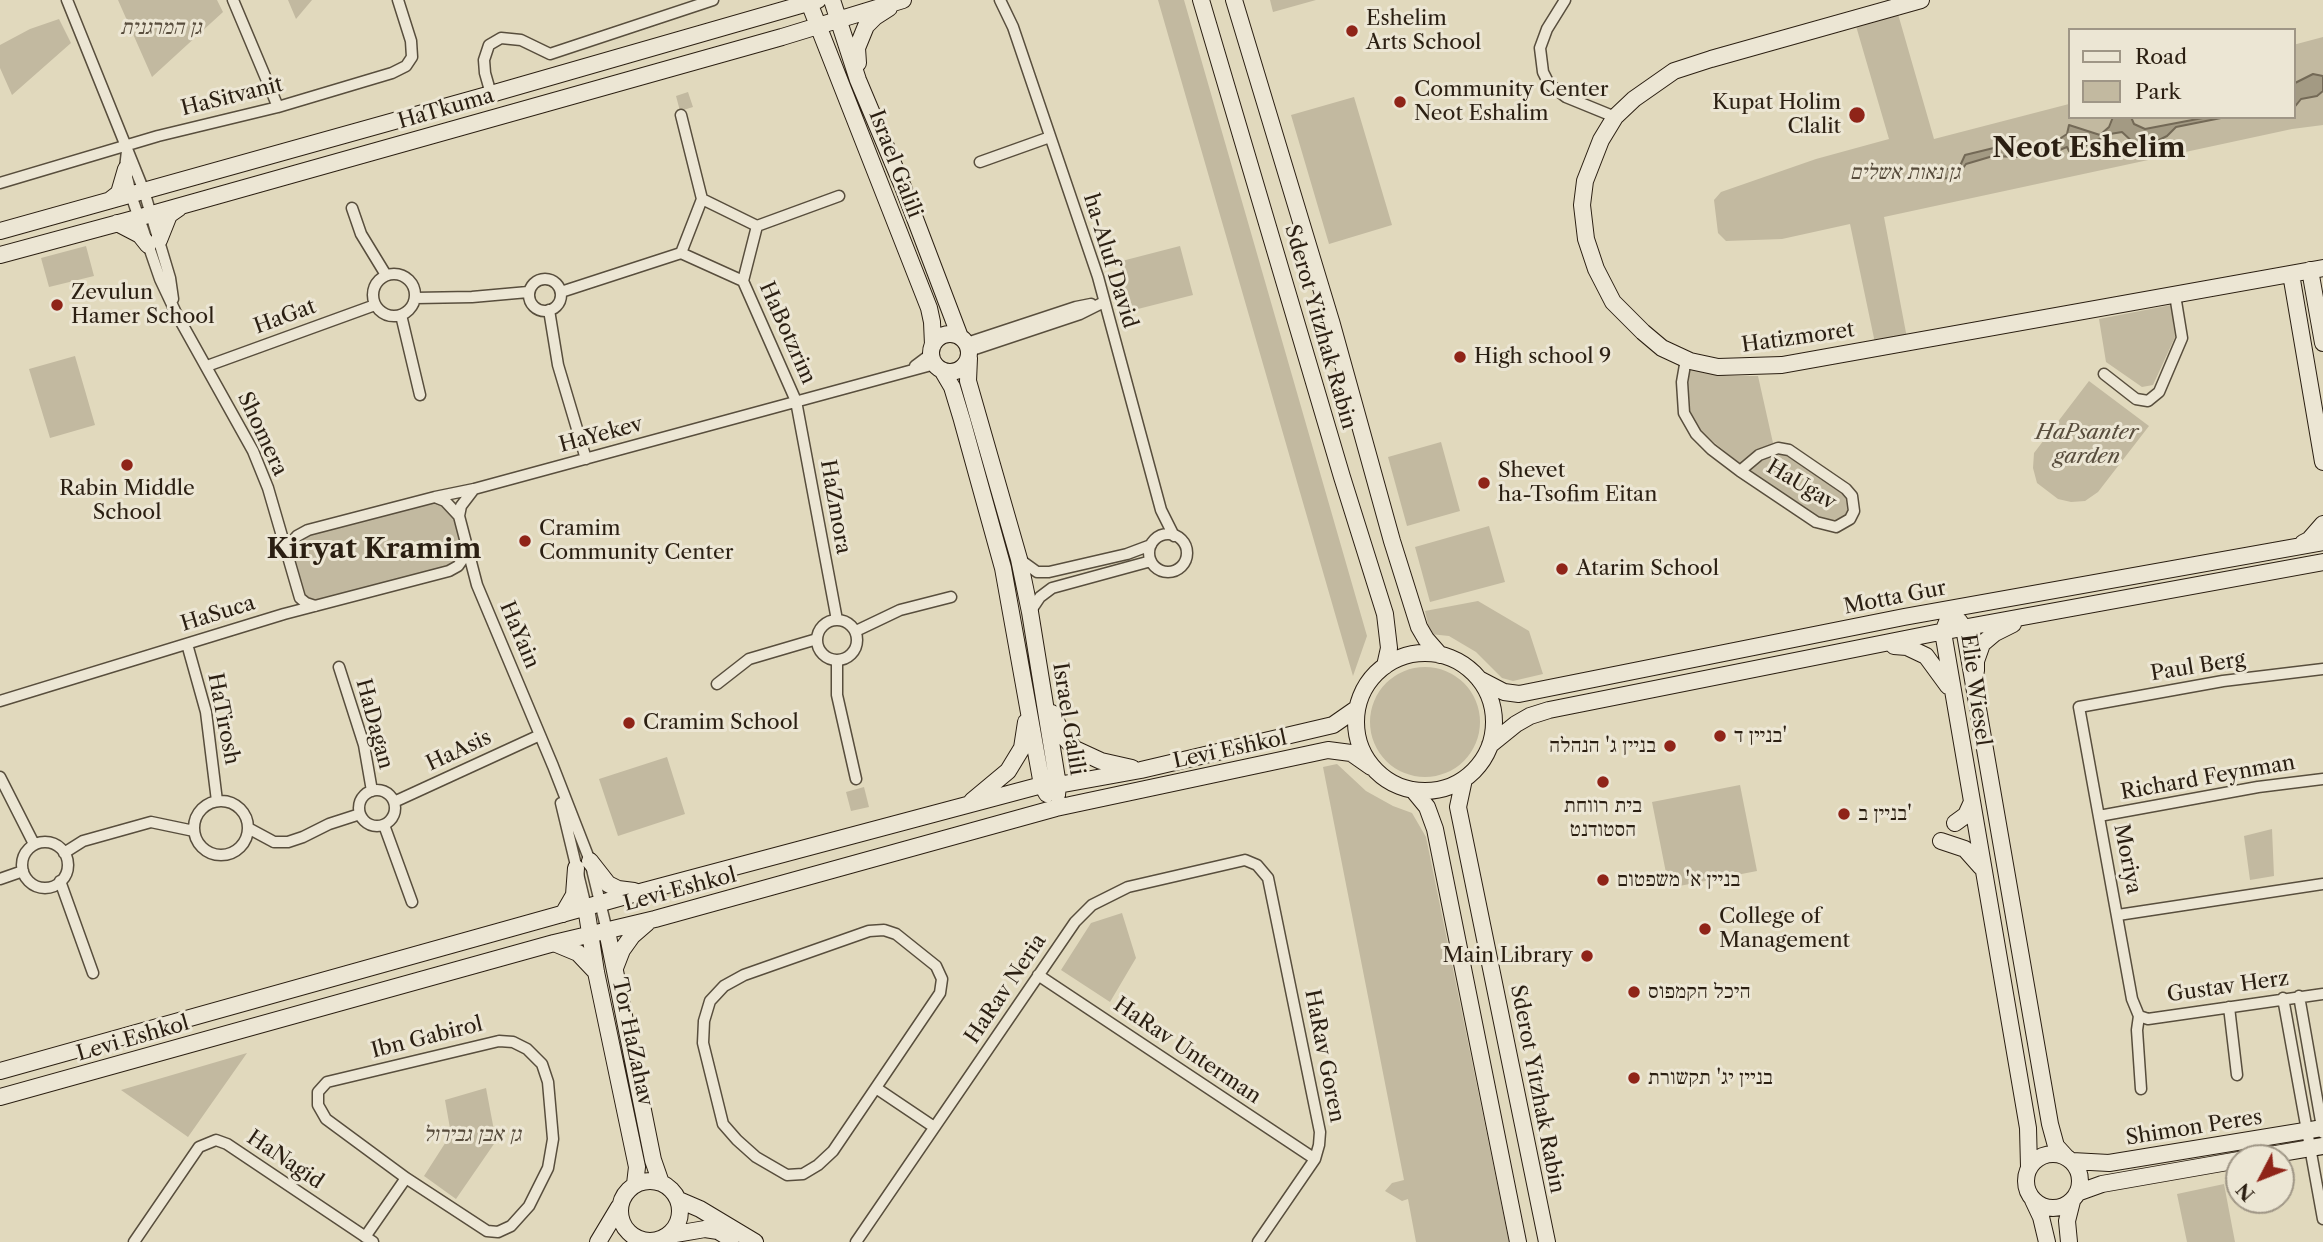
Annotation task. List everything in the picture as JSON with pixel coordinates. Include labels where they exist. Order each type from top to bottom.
[{"type":"street","points":[[66,0],[126,148],[138,193]]},
{"type":"street","points":[[233,0],[278,107]]},
{"type":"street","name":"HaSitvanit","points":[[0,183],[393,73],[406,66],[412,57],[411,41],[398,0]]},
{"type":"street","points":[[491,94],[484,60],[489,45],[501,38],[521,40],[550,54],[713,0]]},
{"type":"street","points":[[769,15],[780,0]]},
{"type":"street","name":"Israel Galili","points":[[832,0],[858,80],[966,347],[968,381],[1019,559],[1030,612],[1050,785]]},
{"type":"street","points":[[858,80],[857,48],[860,38],[875,17],[902,0]]},
{"type":"street","name":"HaTkuma","points":[[0,255],[782,37],[902,0]]},
{"type":"street","name":"ha-Aluf David","points":[[1000,0],[1013,27],[1104,302],[1161,510],[1174,536]]},
{"type":"street","name":"ha-Aluf David","points":[[1009,0],[1013,27]]},
{"type":"street","name":"Sderot Yitzhak Rabin","points":[[1201,0],[1385,614],[1389,648],[1385,666]]},
{"type":"street","name":"Sderot Yitzhak Rabin","points":[[1234,0],[1331,321],[1395,553],[1419,627],[1440,655]]},
{"type":"street","points":[[1565,0],[1547,29],[1540,48],[1543,72],[1549,84],[1556,90],[1615,117]]},
{"type":"street","name":"Hatizmoret","points":[[1921,0],[1674,71],[1634,99],[1615,117],[1601,140],[1584,181],[1582,205],[1589,253],[1604,287],[1627,316],[1662,348],[1686,359],[1727,368],[1782,365],[2317,269]]},
{"type":"street","name":"HaTkuma","points":[[0,231],[812,1]]},
{"type":"street","name":"Israel Galili","points":[[812,1],[929,307],[935,358],[952,387],[1003,568],[1027,702],[1056,808]]},
{"type":"street","points":[[782,37],[809,40],[820,48],[838,72]]},
{"type":"street","points":[[681,115],[702,199],[681,253]]},
{"type":"street","points":[[980,162],[1050,136]]},
{"type":"street","points":[[110,201],[118,193],[125,169],[126,148]]},
{"type":"street","points":[[125,169],[138,193]]},
{"type":"street","name":"Shomera","points":[[138,193],[153,243],[160,279],[253,451],[296,587]]},
{"type":"street","points":[[702,199],[757,226],[839,196]]},
{"type":"street","points":[[117,223],[153,243],[169,215],[181,206]]},
{"type":"street","points":[[352,208],[361,233],[386,275]]},
{"type":"street","points":[[561,292],[681,253],[743,281],[757,226]]},
{"type":"street","points":[[2317,269],[2323,343]]},
{"type":"street","points":[[393,274],[407,278],[412,284],[415,298],[411,309],[401,315],[389,316],[375,306],[373,291],[380,279],[393,274]]},
{"type":"street","points":[[2291,274],[2323,462]]},
{"type":"street","points":[[547,278],[556,283],[561,292],[560,302],[549,310],[538,310],[530,303],[528,292],[533,283],[547,278]]},
{"type":"street","name":"HaBotzrim","points":[[743,281],[796,401]]},
{"type":"street","points":[[415,298],[528,292]]},
{"type":"street","points":[[2104,374],[2136,398],[2148,401],[2159,392],[2182,338],[2175,295]]},
{"type":"street","points":[[966,347],[1080,314],[1104,302]]},
{"type":"street","name":"HaGat","points":[[207,366],[375,306]]},
{"type":"street","points":[[549,310],[558,365],[586,459]]},
{"type":"street","points":[[401,315],[420,396]]},
{"type":"street","points":[[948,334],[966,347],[958,370],[935,358],[942,336],[948,334]]},
{"type":"street","name":"HaYekev","points":[[308,530],[586,459],[903,372],[935,358]]},
{"type":"street","name":"HaUgav","points":[[1686,359],[1682,382],[1684,413],[1696,434],[1710,449],[1740,471],[1816,522],[1836,527],[1844,524],[1854,510],[1852,496],[1846,489],[1789,450],[1778,448],[1759,455],[1740,471]]},
{"type":"street","name":"HaZmora","points":[[796,401],[836,620]]},
{"type":"street","points":[[458,516],[461,506],[474,489]]},
{"type":"street","points":[[435,497],[445,501],[458,516]]},
{"type":"street","name":"ha-Aluf David","points":[[1154,541],[1161,510]]},
{"type":"street","name":"HaYain","points":[[458,516],[477,585],[553,766],[593,905]]},
{"type":"street","points":[[277,521],[286,528],[308,530]]},
{"type":"street","points":[[2292,548],[2309,540],[2323,523]]},
{"type":"street","points":[[288,557],[291,543],[308,530]]},
{"type":"street","points":[[1019,559],[1037,572],[1049,572],[1127,554],[1169,534],[1180,539],[1186,550],[1184,563],[1174,570],[1163,571],[1151,561]]},
{"type":"street","points":[[1151,561],[1154,541]]},
{"type":"street","name":"Motta Gur","points":[[1479,679],[1504,692],[1519,694],[1951,610],[2323,542]]},
{"type":"street","points":[[449,571],[458,566],[467,553]]},
{"type":"street","points":[[1030,612],[1040,597],[1052,588],[1151,561]]},
{"type":"street","name":"Motta Gur","points":[[1490,745],[1516,724],[1549,710],[1943,632],[2323,562]]},
{"type":"street","points":[[449,571],[467,577],[477,585]]},
{"type":"street","name":"HaSuca","points":[[0,701],[284,614],[449,571]]},
{"type":"street","points":[[296,587],[300,598],[315,606]]},
{"type":"street","points":[[284,614],[293,603],[296,587]]},
{"type":"street","points":[[856,631],[900,610],[951,597]]},
{"type":"street","name":"Elie Wiesel","points":[[1951,610],[1964,628],[2050,1124],[2056,1146],[2070,1159]]},
{"type":"street","name":"Elie Wiesel","points":[[1951,610],[1943,632],[2028,1128],[2029,1167]]},
{"type":"street","points":[[1975,691],[1976,661],[1982,644],[1995,633],[2028,617]]},
{"type":"street","points":[[836,620],[851,625],[856,631],[858,645],[844,660],[837,661],[822,654],[817,639],[823,625],[836,620]]},
{"type":"street","points":[[717,684],[749,659],[817,639]]},
{"type":"street","name":"HaTirosh","points":[[187,644],[206,712],[217,801]]},
{"type":"street","points":[[1881,644],[1907,647],[1926,656],[1945,679],[1955,702]]},
{"type":"street","points":[[1410,654],[1440,655],[1467,667],[1479,679],[1490,697],[1494,717],[1493,737],[1486,756],[1471,775],[1451,787],[1428,792],[1405,789],[1386,781],[1371,767],[1357,740],[1356,709],[1367,683],[1385,666],[1410,654]]},
{"type":"street","points":[[837,661],[837,695],[856,779]]},
{"type":"street","name":"HaDagan","points":[[339,667],[364,745],[372,791]]},
{"type":"street","name":"Paul Berg","points":[[2079,707],[2223,681],[2323,669]]},
{"type":"street","points":[[1039,672],[1055,721],[1074,749],[1101,761],[1141,770]]},
{"type":"street","points":[[965,805],[1000,779],[1017,759],[1026,731],[1027,702]]},
{"type":"street","name":"Moriya","points":[[2079,707],[2132,999],[2140,1016]]},
{"type":"street","name":"Levi Eshkol","points":[[0,1071],[593,905],[965,805],[1050,785],[1141,770],[1333,725],[1356,709]]},
{"type":"street","name":"HaAsis","points":[[394,802],[540,735]]},
{"type":"street","name":"Levi Eshkol","points":[[0,1097],[554,943],[655,919],[1056,808],[1328,750],[1351,753],[1371,767]]},
{"type":"street","points":[[0,777],[34,844]]},
{"type":"street","name":"Sderot Yitzhak Rabin","points":[[1464,779],[1458,807],[1547,1242]]},
{"type":"street","name":"Richard Feynman","points":[[2099,816],[2259,787],[2323,779]]},
{"type":"street","points":[[1413,790],[1427,807],[1435,830],[1518,1242]]},
{"type":"street","points":[[372,791],[387,794],[394,802],[394,815],[384,825],[367,823],[360,814],[361,800],[372,791]]},
{"type":"street","points":[[217,801],[235,805],[242,811],[248,828],[242,845],[227,855],[218,855],[202,847],[194,831],[197,815],[202,808],[217,801]]},
{"type":"street","points":[[1955,823],[1966,815],[1971,804]]},
{"type":"street","points":[[248,828],[274,842],[288,842],[360,814]]},
{"type":"street","points":[[64,853],[83,841],[151,822],[194,831]]},
{"type":"street","points":[[384,825],[412,902]]},
{"type":"street","points":[[1941,841],[1965,849],[1983,870]]},
{"type":"street","points":[[34,844],[54,844],[64,853],[67,865],[60,881],[54,886],[39,887],[26,878],[23,872],[25,853],[34,844]]},
{"type":"street","name":"HaRav Neria","points":[[856,1242],[1075,922],[1092,905],[1109,894],[1128,887],[1245,860],[1257,865]]},
{"type":"street","points":[[564,914],[574,895],[583,864],[618,890],[644,891]]},
{"type":"street","name":"HaRav Goren","points":[[1257,865],[1269,878],[1320,1132],[1320,1145],[1315,1159],[1258,1242]]},
{"type":"street","points":[[0,879],[23,872]]},
{"type":"street","points":[[60,881],[93,973]]},
{"type":"street","points":[[2118,915],[2323,884]]},
{"type":"street","name":"Tor HaZahav","points":[[593,905],[598,933],[596,972],[637,1167],[635,1184]]},
{"type":"street","points":[[615,968],[632,936],[655,919]]},
{"type":"street","points":[[884,930],[896,934],[936,965],[942,979],[940,993],[876,1088],[833,1151],[803,1174],[787,1175],[756,1157],[723,1124],[704,1043],[704,1021],[710,1001],[724,986],[744,975],[869,932],[884,930]]},
{"type":"street","name":"Tor HaZahav","points":[[598,933],[615,968],[653,1160],[662,1183]]},
{"type":"street","points":[[554,943],[578,953],[596,972]]},
{"type":"street","name":"HaRav Unterman","points":[[1038,975],[1315,1159]]},
{"type":"street","name":"Gustav Herz","points":[[2140,1016],[2148,1018],[2323,994]]},
{"type":"street","points":[[2299,996],[2319,1130],[2317,1147],[2323,1219]]},
{"type":"street","points":[[2283,998],[2319,1130]]},
{"type":"street","points":[[2229,1007],[2237,1074]]},
{"type":"street","points":[[2140,1016],[2137,1030],[2141,1089]]},
{"type":"street","name":"Ibn Gabirol","points":[[499,1041],[513,1042],[527,1049],[542,1064],[548,1082],[554,1139],[548,1168],[529,1206],[511,1226],[498,1232],[487,1231],[406,1178],[326,1119],[318,1105],[318,1092],[327,1082],[499,1041]]},
{"type":"street","points":[[876,1088],[934,1127]]},
{"type":"street","name":"Shimon Peres","points":[[2070,1159],[2109,1163],[2319,1130]]},
{"type":"street","name":"HaNagid","points":[[134,1242],[199,1147],[216,1140],[227,1144],[369,1239]]},
{"type":"street","name":"Shimon Peres","points":[[2295,1151],[2317,1147]]},
{"type":"street","points":[[2047,1242],[2041,1217],[2026,1187],[2029,1167],[2037,1158],[2049,1154],[2070,1159],[2080,1178],[2067,1221],[2069,1242]]},
{"type":"street","name":"Shimon Peres","points":[[2075,1197],[2102,1184],[2225,1162]]},
{"type":"street","points":[[369,1239],[406,1178]]},
{"type":"street","points":[[597,1242],[620,1207],[623,1196],[635,1184],[643,1181],[662,1183],[672,1190],[679,1200],[680,1219],[670,1235]]},
{"type":"street","points":[[2034,1200],[2042,1206],[2057,1208],[2075,1197]]},
{"type":"street","points":[[679,1200],[701,1209],[755,1242]]},
{"type":"street","points":[[620,1207],[623,1226],[638,1239]]},
{"type":"street","points":[[618,1242],[638,1239],[654,1241],[670,1235],[705,1229],[718,1231],[736,1242]]},
{"type":"green space","name":"גן המרגנית","points":[[118,0],[217,0],[223,12],[152,77]]},
{"type":"green space","points":[[288,0],[312,0],[296,19]]},
{"type":"green space","points":[[1158,0],[1184,0],[1367,636],[1353,676]]},
{"type":"green space","points":[[1270,0],[1316,0],[1273,12]]},
{"type":"green space","name":"גן נאות אשלים","points":[[1898,14],[1934,139],[2068,104],[2068,119],[2295,119],[2295,44],[2323,37],[2323,125],[2292,129],[1884,217],[1907,338],[1875,343],[1850,224],[1782,239],[1726,241],[1718,233],[1714,200],[1721,192],[1816,159],[1889,139],[1856,26]]},
{"type":"green space","points":[[59,19],[71,43],[12,95],[0,68],[0,45],[30,29]]},
{"type":"green space","points":[[688,92],[693,107],[680,111],[676,96]]},
{"type":"green space","points":[[1354,97],[1392,225],[1329,244],[1291,115]]},
{"type":"green space","points":[[86,246],[94,276],[49,287],[41,258]]},
{"type":"green space","points":[[1180,246],[1193,295],[1130,311],[1118,262]]},
{"type":"green space","points":[[2171,305],[2175,337],[2153,385],[2142,387],[2106,362],[2099,319]]},
{"type":"green space","points":[[75,356],[95,425],[50,438],[29,369]]},
{"type":"green space","points":[[1690,366],[1727,376],[1758,376],[1773,443],[1758,451],[1742,465],[1696,428],[1689,416],[1687,393]]},
{"type":"green space","name":"HaPsanter garden","points":[[2089,381],[2149,426],[2098,492],[2085,501],[2071,502],[2058,499],[2037,483],[2033,468],[2034,453]]},
{"type":"green space","points":[[1441,442],[1460,511],[1407,526],[1388,457]]},
{"type":"green space","points":[[1779,451],[1788,453],[1844,491],[1852,504],[1847,517],[1836,524],[1818,519],[1746,470],[1760,458]]},
{"type":"green space","points":[[435,497],[451,506],[467,553],[458,566],[315,606],[300,598],[291,543],[297,536]]},
{"type":"green space","points":[[1489,526],[1505,582],[1430,602],[1415,547]]},
{"type":"green space","points":[[1478,601],[1529,631],[1543,674],[1513,681],[1502,678],[1476,652],[1449,636],[1430,634],[1425,611]]},
{"type":"green space","points":[[1425,667],[1446,671],[1464,683],[1476,701],[1480,722],[1476,743],[1464,761],[1446,773],[1425,777],[1404,773],[1386,761],[1374,743],[1370,722],[1374,701],[1386,683],[1404,671]]},
{"type":"green space","points":[[667,757],[685,814],[618,836],[599,779]]},
{"type":"green space","points":[[1337,764],[1366,791],[1412,813],[1426,837],[1509,1242],[1416,1242],[1408,1199],[1402,1201],[1385,1191],[1392,1183],[1404,1180],[1323,767]]},
{"type":"green space","points":[[1740,785],[1757,871],[1669,888],[1652,802]]},
{"type":"green space","points":[[864,787],[869,807],[851,811],[846,792]]},
{"type":"green space","points":[[2272,829],[2274,876],[2250,880],[2244,836]]},
{"type":"green space","points":[[1122,913],[1136,958],[1110,1002],[1061,970],[1091,923]]},
{"type":"green space","points":[[247,1053],[188,1137],[121,1090]]},
{"type":"green space","name":"גן אבן גבירול","points":[[486,1088],[496,1141],[456,1199],[424,1176],[451,1134],[445,1100]]},
{"type":"green space","points":[[2224,1184],[2225,1214],[2230,1214],[2235,1242],[2187,1242],[2177,1194]]},
{"type":"shaded area","points":[[2313,74],[2323,76],[2323,91],[2317,96],[2301,99],[2295,106],[2295,83]]},
{"type":"shaded area","points":[[2112,119],[2132,119],[2134,124],[2145,129],[2198,119],[2216,119],[2176,127],[2167,136],[2153,143],[2137,146],[2122,132],[2110,134],[2069,151],[2067,147],[2052,153],[2017,157],[1993,156],[1966,164],[1958,175],[1939,180],[1918,175],[1921,169],[1934,166],[1944,170],[1960,166],[1965,155],[2006,145],[2020,152],[2050,145],[2067,134],[2069,125],[2100,135],[2109,127]]},
{"type":"place","name":"Eshelim Arts School","points":[[1352,31]]},
{"type":"place","name":"Community Center Neot Eshalim","points":[[1400,102]]},
{"type":"place","name":"Kupat Holim Clalit","points":[[1857,115]]},
{"type":"place","name":"Zevulun Hamer School","points":[[57,305]]},
{"type":"place","name":"High school 9","points":[[1460,357]]},
{"type":"place","name":"Rabin Middle School","points":[[127,465]]},
{"type":"place","name":"Shevet ha-Tsofim Eitan","points":[[1484,483]]},
{"type":"place","name":"Cramim Community Center","points":[[525,541]]},
{"type":"place","name":"Atarim School","points":[[1562,569]]},
{"type":"place","name":"Cramim School","points":[[629,723]]},
{"type":"place","name":"בניין ד'","points":[[1720,736]]},
{"type":"place","name":"בניין ג' הנהלה","points":[[1670,746]]},
{"type":"place","name":"בית רווחת הסטודנט","points":[[1603,782]]},
{"type":"place","name":"בניין ב'","points":[[1844,814]]},
{"type":"place","name":"בניין א' משפטום","points":[[1603,880]]},
{"type":"place","name":"College of Management","points":[[1705,929]]},
{"type":"place","name":"Main Library","points":[[1587,956]]},
{"type":"place","name":"היכל הקמפוס","points":[[1634,992]]},
{"type":"place","name":"בניין יג' תקשורת","points":[[1634,1078]]},
{"type":"district","name":"Neot Eshelim","points":[[2089,149]]},
{"type":"district","name":"Kiryat Kramim","points":[[374,550]]}]
